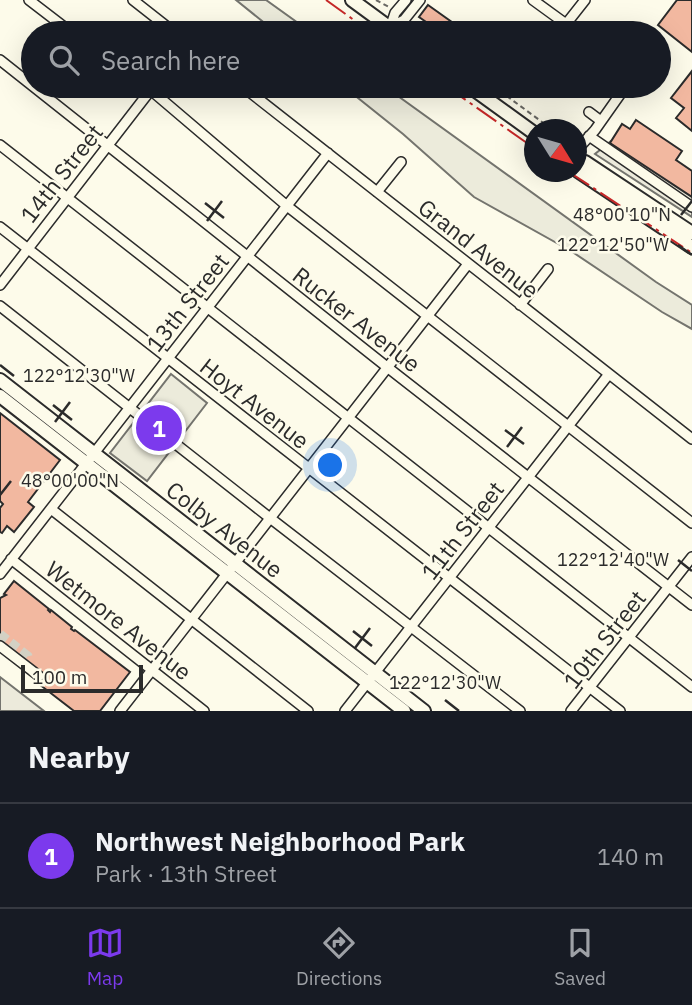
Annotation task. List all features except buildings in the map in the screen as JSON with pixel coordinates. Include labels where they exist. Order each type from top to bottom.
[{"type":"main road","points":[[352,0],[380,21]]},
{"type":"main road","points":[[486,98],[524,126]]},
{"type":"main road","points":[[587,163],[692,233]]},
{"type":"main road","points":[[587,177],[692,247]]},
{"type":"main road","name":"Colby Avenue","points":[[0,380],[91,459],[371,678],[424,711]]},
{"type":"main road","name":"Colby Avenue","points":[[0,396],[91,459]]},
{"type":"main road","name":"Colby Avenue","points":[[371,678],[404,711]]},
{"type":"street","points":[[29,0],[56,21]]},
{"type":"street","points":[[133,0],[160,21]]},
{"type":"street","points":[[395,21],[395,13],[406,0]]},
{"type":"street","points":[[403,21],[420,0]]},
{"type":"street","points":[[533,0],[562,21]]},
{"type":"street","points":[[568,21],[585,0]]},
{"type":"street","name":"Rucker Avenue","points":[[0,60],[21,77]]},
{"type":"street","name":"Rucker Avenue","points":[[48,98],[692,605]]},
{"type":"street","name":"14th Street","points":[[0,285],[142,98]]},
{"type":"street","points":[[163,98],[287,206],[692,523]]},
{"type":"street","name":"Grand Avenue","points":[[257,98],[692,439]]},
{"type":"street","points":[[587,138],[617,98]]},
{"type":"street","points":[[589,112],[601,121]]},
{"type":"street","points":[[589,136],[692,207]]},
{"type":"street","points":[[0,145],[692,687]]},
{"type":"street","name":"13th Street","points":[[0,574],[328,153]]},
{"type":"street","points":[[377,192],[401,162]]},
{"type":"street","name":"Hoyt Avenue","points":[[0,227],[620,711]]},
{"type":"street","points":[[120,711],[468,264]]},
{"type":"street","points":[[520,305],[548,269]]},
{"type":"street","points":[[0,306],[520,711]]},
{"type":"street","name":"11th Street","points":[[345,711],[609,374]]},
{"type":"street","points":[[51,509],[308,711]]},
{"type":"street","name":"10th Street","points":[[572,711],[692,557]]},
{"type":"street","name":"Wetmore Avenue","points":[[11,559],[204,711]]},
{"type":"street","points":[[0,646],[38,676]]},
{"type":"path","points":[[376,0],[389,8]]},
{"type":"path","points":[[509,98],[538,119]]},
{"type":"shaded area","points":[[236,0],[266,0],[295,21],[262,21]]},
{"type":"shaded area","points":[[358,98],[401,98],[656,282],[692,305],[692,329],[571,251],[474,197]]},
{"type":"shaded area","points":[[611,141],[692,194],[692,217],[595,154]]},
{"type":"shaded area","points":[[171,374],[207,403],[147,481],[110,453]]},
{"type":"shaded area","points":[[0,677],[44,711],[0,711]]},
{"type":"tunnel","points":[[0,634],[28,656],[29,660],[25,665]]},
{"type":"power","points":[[326,0],[355,21]]},
{"type":"power","points":[[463,98],[524,141]]},
{"type":"power","points":[[584,182],[692,253]]},
{"type":"place","name":"Northwest Neighborhood Park","points":[[159,428]]}]
